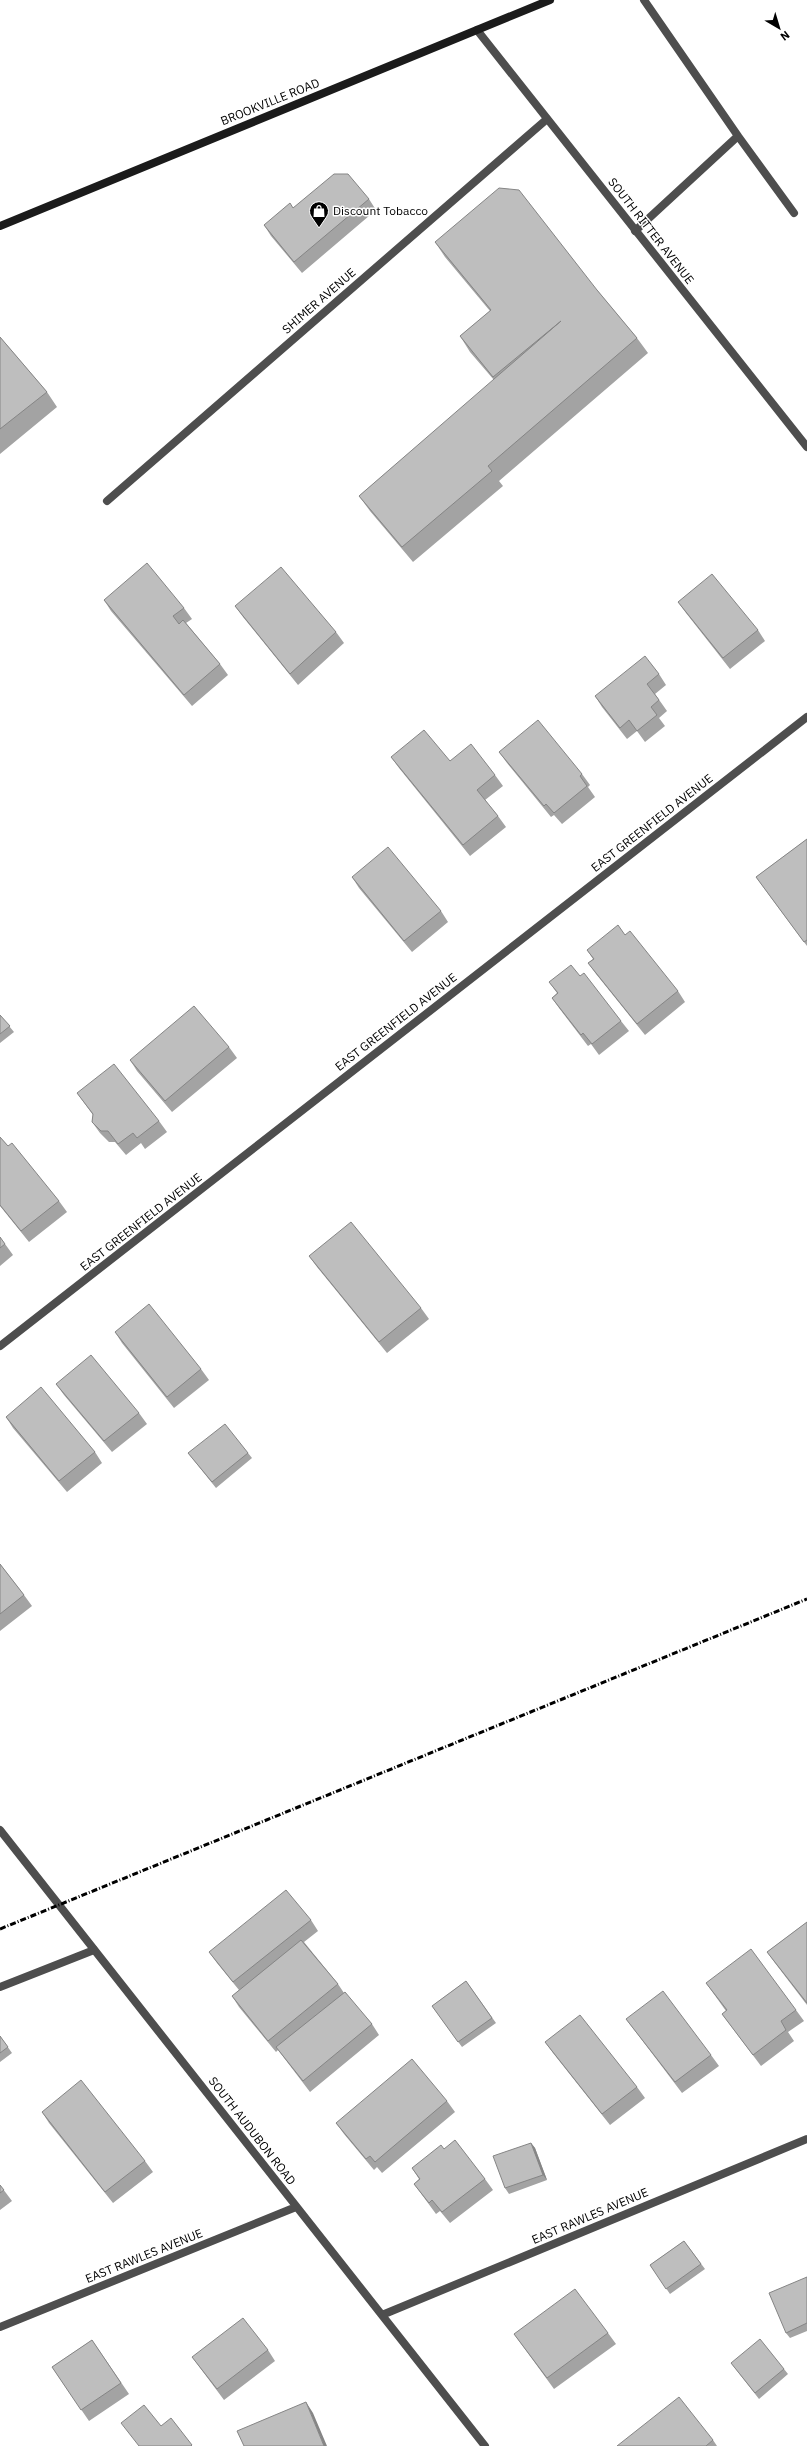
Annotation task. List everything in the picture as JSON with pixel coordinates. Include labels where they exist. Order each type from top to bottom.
[{"type":"main road","name":"BROOKVILLE ROAD","points":[[0,226],[550,0]]},
{"type":"street","points":[[644,0],[738,136],[794,213]]},
{"type":"street","name":"SOUTH RITTER AVENUE","points":[[477,30],[807,447]]},
{"type":"street","name":"SHIMER AVENUE","points":[[107,501],[548,120]]},
{"type":"street","points":[[635,231],[738,136]]},
{"type":"street","name":"EAST GREENFIELD AVENUE","points":[[0,1346],[807,717]]},
{"type":"street","name":"SOUTH AUDUBON ROAD","points":[[0,1830],[485,2446]]},
{"type":"street","points":[[0,1987],[94,1950]]},
{"type":"street","name":"EAST RAWLES AVENUE","points":[[382,2315],[807,2139]]},
{"type":"street","name":"EAST RAWLES AVENUE","points":[[0,2327],[296,2207]]},
{"type":"building","name":"Discount Tobacco","points":[[334,174],[348,174],[369,199],[294,262],[264,225],[290,203],[293,208]]},
{"type":"building","points":[[499,188],[519,190],[597,290],[637,338],[488,466],[492,471],[402,547],[359,496],[561,321],[493,377],[460,336],[491,310],[435,242]]},
{"type":"building","points":[[0,337],[47,392],[0,429]]},
{"type":"building","points":[[147,563],[184,608],[173,616],[179,624],[183,620],[220,664],[184,695],[104,600]]},
{"type":"building","points":[[281,567],[336,632],[290,674],[235,606]]},
{"type":"building","points":[[712,574],[758,630],[723,658],[678,602]]},
{"type":"building","points":[[645,656],[659,674],[647,684],[659,700],[651,707],[657,715],[637,731],[629,720],[620,728],[595,696]]},
{"type":"building","points":[[538,720],[582,774],[580,776],[587,786],[554,813],[546,804],[544,806],[499,752]]},
{"type":"building","points":[[424,730],[450,761],[471,744],[495,775],[477,790],[498,816],[463,845],[391,757]]},
{"type":"building","points":[[807,839],[807,940],[804,942],[756,877]]},
{"type":"building","points":[[388,847],[441,911],[404,941],[352,877]]},
{"type":"building","points":[[618,925],[625,935],[630,931],[678,991],[637,1024],[588,963],[594,959],[587,950]]},
{"type":"building","points":[[571,965],[580,976],[584,973],[621,1021],[592,1044],[583,1033],[581,1035],[552,998],[558,993],[549,982]]},
{"type":"building","points":[[194,1006],[229,1047],[165,1101],[130,1060]]},
{"type":"building","points":[[0,1015],[10,1026],[0,1034]]},
{"type":"building","points":[[114,1064],[159,1121],[137,1138],[133,1133],[118,1144],[108,1131],[101,1131],[92,1122],[93,1114],[77,1093]]},
{"type":"building","points":[[0,1137],[8,1146],[12,1143],[59,1201],[21,1231],[0,1205]]},
{"type":"building","points":[[351,1222],[421,1308],[379,1342],[309,1256]]},
{"type":"building","points":[[0,1237],[5,1244],[0,1248]]},
{"type":"building","points":[[149,1304],[201,1369],[167,1397],[115,1332]]},
{"type":"building","points":[[91,1355],[139,1413],[104,1441],[56,1384]]},
{"type":"building","points":[[41,1387],[95,1452],[59,1481],[6,1417]]},
{"type":"building","points":[[225,1424],[248,1453],[212,1482],[188,1453]]},
{"type":"building","points":[[0,1564],[24,1595],[0,1614]]},
{"type":"building","points":[[286,1890],[311,1920],[233,1982],[209,1952]]},
{"type":"building","points":[[807,1922],[807,2003],[767,1952]]},
{"type":"building","points":[[301,1940],[338,1984],[268,2041],[232,1996]]},
{"type":"building","points":[[751,1949],[796,2010],[781,2021],[786,2030],[753,2055],[722,2014],[727,2010],[706,1983]]},
{"type":"building","points":[[466,1981],[492,2018],[458,2042],[432,2006]]},
{"type":"building","points":[[663,1991],[711,2055],[675,2082],[626,2019]]},
{"type":"building","points":[[345,1992],[372,2024],[303,2081],[276,2047]]},
{"type":"building","points":[[580,2015],[637,2087],[602,2114],[545,2042]]},
{"type":"building","points":[[0,2036],[8,2047],[0,2053]]},
{"type":"building","points":[[412,2059],[447,2101],[375,2162],[370,2156],[366,2159],[336,2123]]},
{"type":"building","points":[[81,2080],[145,2161],[105,2192],[42,2112]]},
{"type":"building","points":[[455,2140],[485,2179],[442,2212],[432,2200],[429,2203],[414,2184],[420,2179],[412,2168],[441,2145],[444,2149]]},
{"type":"building","points":[[531,2143],[543,2175],[505,2188],[493,2156]]},
{"type":"building","points":[[0,2185],[4,2190],[0,2193]]},
{"type":"building","points":[[684,2241],[701,2264],[666,2289],[650,2265]]},
{"type":"building","points":[[807,2277],[807,2323],[786,2333],[769,2293]]},
{"type":"building","points":[[575,2289],[608,2333],[547,2378],[514,2334]]},
{"type":"building","points":[[243,2318],[268,2350],[217,2389],[192,2357]]},
{"type":"building","points":[[760,2339],[784,2369],[755,2393],[731,2363]]},
{"type":"building","points":[[92,2340],[121,2383],[81,2410],[52,2367]]},
{"type":"building","points":[[679,2397],[713,2440],[706,2446],[617,2446]]},
{"type":"building","points":[[306,2402],[324,2446],[244,2446],[237,2431]]},
{"type":"building","points":[[144,2405],[161,2426],[171,2418],[192,2445],[139,2446],[121,2423]]},
{"type":"railway","points":[[0,1929],[807,1599]]},
{"type":"place","name":"Discount Tobacco","points":[[319,228]]}]
